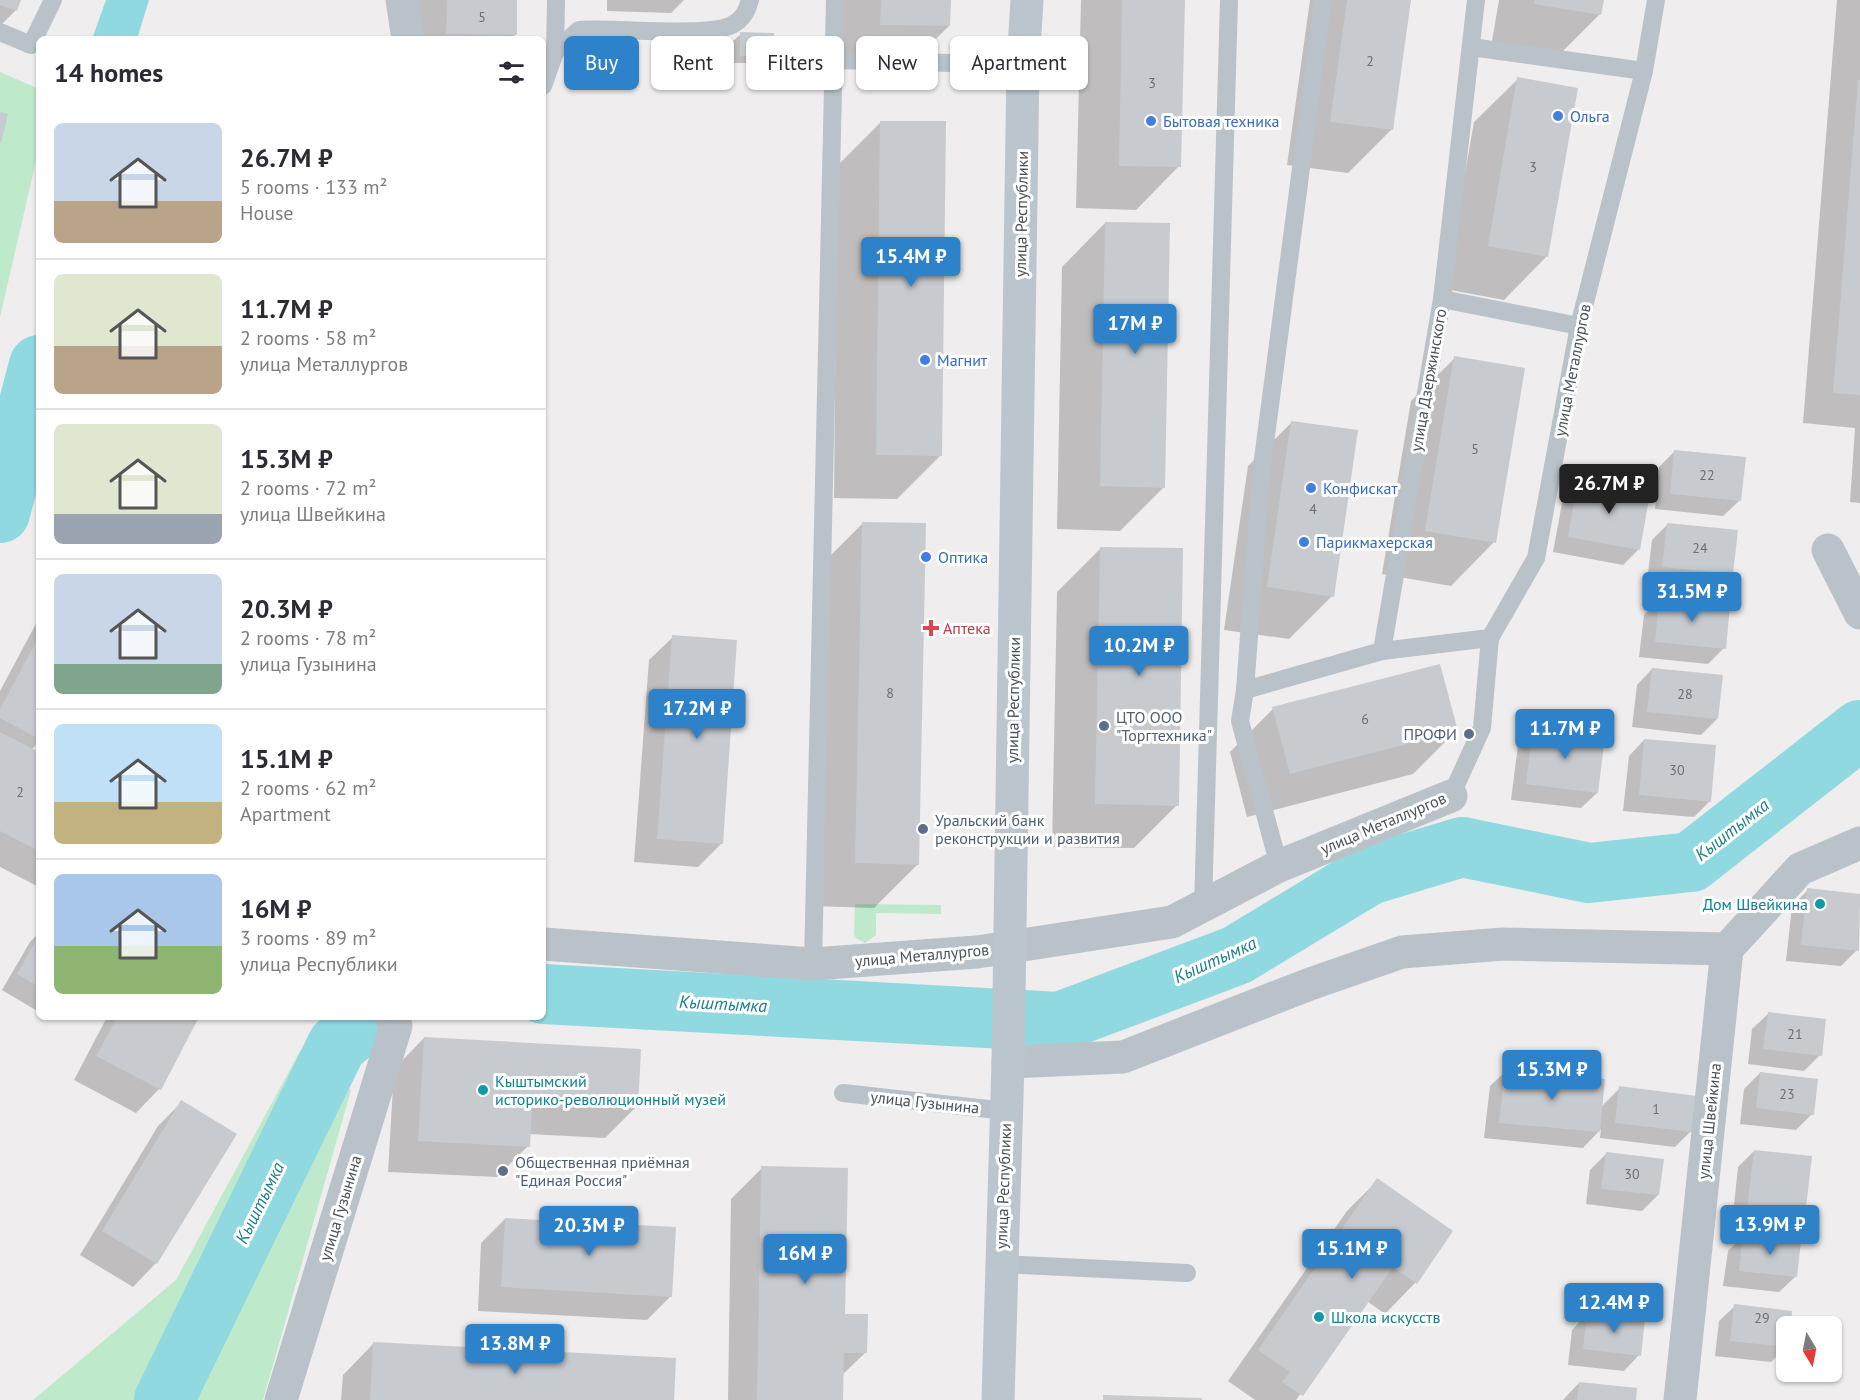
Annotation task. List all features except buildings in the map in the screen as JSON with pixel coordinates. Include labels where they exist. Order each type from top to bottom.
[{"type":"main road","name":"улица Республики","points":[[1024,36],[1026,0]]},
{"type":"main road","name":"улица Республики","points":[[998,1400],[1010,946],[1023,90]]},
{"type":"street","points":[[402,0],[408,36]]},
{"type":"street","points":[[1828,550],[1860,613]]},
{"type":"street","name":"улица Металлургов","points":[[546,944],[813,964],[977,952],[1172,922],[1279,866],[1451,796]]},
{"type":"street","points":[[1008,1049],[1123,1057],[1310,984],[1402,952],[1503,944],[1727,949],[1800,869],[1860,843]]},
{"type":"street","name":"улица Швейкина","points":[[1680,1400],[1727,949]]},
{"type":"street","name":"улица Гузынина","points":[[280,1400],[393,1022]]},
{"type":"lane","points":[[0,32],[31,45],[53,0]]},
{"type":"lane","points":[[546,78],[555,52],[556,0]]},
{"type":"lane","points":[[555,52],[579,30],[608,28],[672,31],[731,25],[746,14],[750,0]]},
{"type":"lane","points":[[834,36],[835,0]]},
{"type":"lane","points":[[1203,907],[1229,0]]},
{"type":"lane","points":[[1279,866],[1240,721],[1245,690],[1261,474],[1323,0]]},
{"type":"lane","name":"улица Дзержинского","points":[[1382,651],[1442,299],[1476,0]]},
{"type":"lane","name":"улица Металлургов","points":[[1451,796],[1482,728],[1490,638],[1536,558],[1579,326],[1644,71],[1656,0]]},
{"type":"lane","points":[[1471,47],[1644,71]]},
{"type":"lane","points":[[844,60],[950,62]]},
{"type":"lane","points":[[813,964],[833,90]]},
{"type":"lane","points":[[1442,299],[1579,326]]},
{"type":"lane","points":[[1245,690],[1382,651],[1490,638]]},
{"type":"lane","name":"улица Гузынина","points":[[843,1093],[1006,1111]]},
{"type":"lane","points":[[1000,1264],[1187,1273]]},
{"type":"green space","points":[[0,72],[36,88],[36,161],[0,317]]},
{"type":"green space","points":[[855,904],[941,905],[941,914],[876,913],[876,935],[865,943],[856,938],[854,934]]},
{"type":"green space","points":[[300,1051],[351,1090],[263,1400],[33,1400],[176,1280]]},
{"type":"water","points":[[106,0],[149,0],[138,36],[93,36]]},
{"type":"waterway","points":[[0,513],[36,376]]},
{"type":"waterway","name":"Кыштымка","points":[[546,994],[1059,1022],[1237,955],[1369,875],[1462,847],[1589,873],[1691,862],[1860,730]]},
{"type":"waterway","name":"Кыштымка","points":[[164,1400],[337,1045],[367,1020]]},
{"type":"place","name":"Ольга","points":[[1558,116]]},
{"type":"place","name":"Бытовая техника","points":[[1151,121]]},
{"type":"place","name":"Магнит","points":[[925,360]]},
{"type":"place","name":"Конфискат","points":[[1311,488]]},
{"type":"place","name":"Парикмахерская","points":[[1304,542]]},
{"type":"place","name":"Оптика","points":[[926,557]]},
{"type":"place","name":"Аптека","points":[[931,628]]},
{"type":"place","name":"ЦТО ООО \"Торгтехника\"","points":[[1104,726]]},
{"type":"place","name":"ПРОФИ","points":[[1469,734]]},
{"type":"place","name":"Уральский банк реконструкции и развития","points":[[923,829]]},
{"type":"place","name":"Дом Швейкина","points":[[1820,904]]},
{"type":"place","name":"Кыштымский историко-революционный музей","points":[[483,1090]]},
{"type":"place","name":"Общественная приёмная \"Единая Россия\"","points":[[503,1171]]},
{"type":"place","name":"Школа искусств","points":[[1319,1317]]}]
